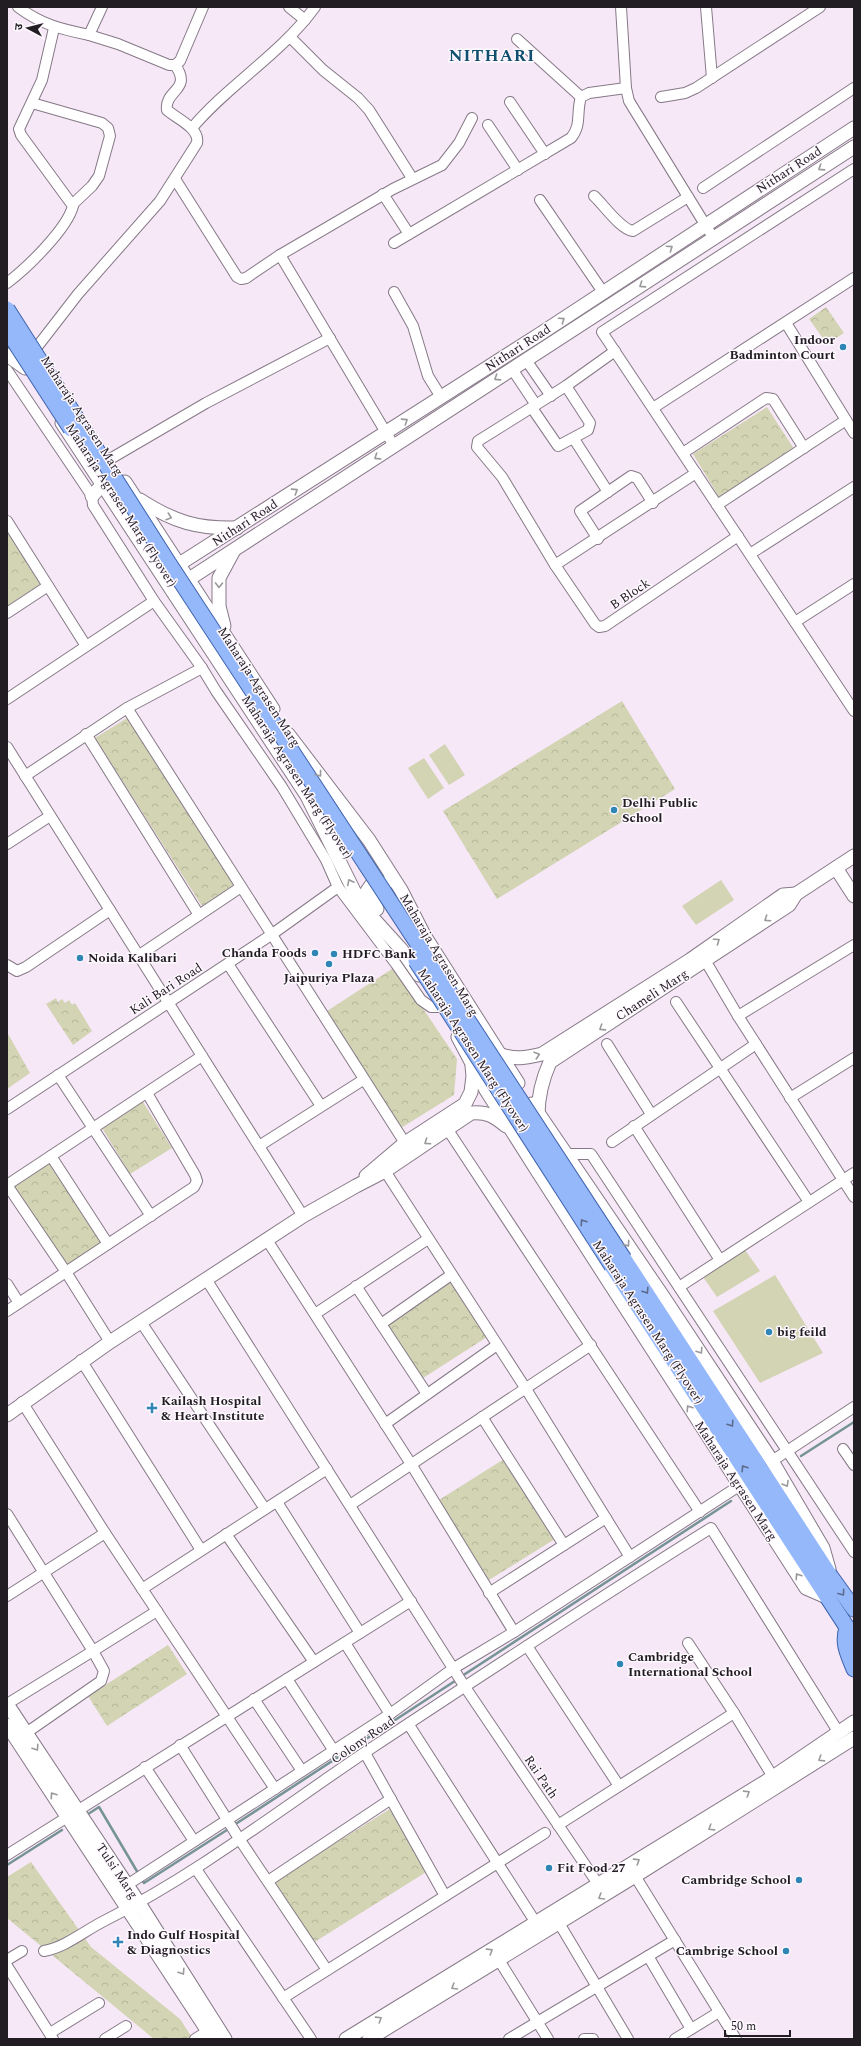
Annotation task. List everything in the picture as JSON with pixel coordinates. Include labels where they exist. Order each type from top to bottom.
[{"type":"main road","name":"Maharaja Agrasen Marg (Flyover)","points":[[7,309],[181,582],[795,1534],[829,1598],[851,1633]]},
{"type":"main road","name":"Maharaja Agrasen Marg (Flyover)","points":[[7,330],[795,1534],[831,1577]]},
{"type":"main road","points":[[831,1577],[854,1609]]},
{"type":"main road","points":[[851,1633],[844,1637],[845,1646],[854,1669]]},
{"type":"street","points":[[18,7],[40,22],[54,28],[90,36],[137,51],[169,65],[175,65],[180,61],[203,7]]},
{"type":"street","points":[[90,36],[102,7]]},
{"type":"street","points":[[289,7],[306,20]]},
{"type":"street","points":[[192,128],[220,98],[290,37],[306,20],[315,7]]},
{"type":"street","points":[[621,7],[626,88],[629,101],[714,238]]},
{"type":"street","points":[[706,7],[712,78]]},
{"type":"street","points":[[661,97],[685,93],[712,78],[820,7]]},
{"type":"street","points":[[54,28],[42,80],[19,129],[21,135],[73,204]]},
{"type":"street","points":[[290,37],[327,74],[358,98],[369,110],[412,178]]},
{"type":"street","points":[[517,39],[581,97]]},
{"type":"street","points":[[37,347],[78,294],[160,201],[175,180],[186,158],[197,143],[197,135],[192,128],[168,110],[167,106],[182,80],[181,74],[175,65]]},
{"type":"street","points":[[394,243],[571,138],[577,132],[580,123],[578,106],[581,97],[589,93],[626,88]]},
{"type":"street","points":[[703,188],[854,88]]},
{"type":"street","points":[[510,102],[545,154]]},
{"type":"street","points":[[7,283],[28,265],[48,243],[65,223],[72,210],[73,204],[92,186],[99,176],[110,136],[108,128],[102,123],[32,104]]},
{"type":"street","points":[[175,180],[237,277],[241,279],[246,278],[280,255],[383,194],[412,178],[442,165],[460,142],[472,118]]},
{"type":"street","points":[[488,125],[518,170]]},
{"type":"street","name":"Nithari Road","points":[[161,575],[180,565],[540,334],[854,128]]},
{"type":"street","points":[[171,590],[854,147]]},
{"type":"street","points":[[854,169],[602,332],[854,711]]},
{"type":"street","points":[[383,194],[409,234]]},
{"type":"street","points":[[594,196],[621,225],[627,230],[632,231],[688,197]]},
{"type":"street","points":[[540,200],[603,292]]},
{"type":"street","points":[[280,255],[394,446]]},
{"type":"street","points":[[653,408],[854,278]]},
{"type":"street","points":[[394,292],[413,326],[428,376],[441,397]]},
{"type":"street","name":"Maharaja Agrasen Marg","points":[[7,299],[110,460],[136,497],[228,638],[291,738],[369,840],[401,890],[424,935],[538,1115],[662,1295],[772,1461],[823,1548],[831,1577]]},
{"type":"street","points":[[786,323],[854,433]]},
{"type":"street","points":[[540,334],[548,346]]},
{"type":"street","points":[[110,460],[206,403],[330,338]]},
{"type":"street","name":"Maharaja Agrasen Marg","points":[[7,344],[25,368],[103,484],[306,796],[354,891],[371,916],[401,949],[441,1007],[471,1062],[514,1134],[739,1486],[806,1588],[829,1598]]},
{"type":"street","name":"B Block","points":[[615,351],[551,396],[478,441],[477,447],[506,483],[555,565],[595,624],[600,627],[605,626],[738,536]]},
{"type":"street","points":[[7,355],[25,368]]},
{"type":"street","points":[[526,360],[551,396]]},
{"type":"street","points":[[512,369],[558,446],[574,439],[590,427],[590,423],[566,386]]},
{"type":"street","points":[[7,370],[92,496],[93,505],[154,602],[202,668],[216,691],[282,787],[326,860],[338,887],[421,1000],[431,1007],[441,1007]]},
{"type":"street","points":[[683,453],[766,398],[770,397],[773,399],[804,448]]},
{"type":"street","points":[[718,505],[846,420]]},
{"type":"street","points":[[574,439],[608,492]]},
{"type":"street","points":[[555,565],[598,539],[696,473]]},
{"type":"street","points":[[598,539],[580,511],[631,476],[635,476],[653,503]]},
{"type":"street","points":[[92,496],[103,484]]},
{"type":"street","points":[[750,554],[854,487]]},
{"type":"street","points":[[136,497],[163,515],[190,524],[222,528],[238,528]]},
{"type":"street","points":[[7,521],[86,646]]},
{"type":"street","points":[[228,638],[219,606],[219,578],[233,550]]},
{"type":"street","points":[[795,622],[854,584]]},
{"type":"street","points":[[7,613],[48,586]]},
{"type":"street","points":[[7,699],[154,602]]},
{"type":"street","points":[[25,776],[127,708],[202,668]]},
{"type":"street","points":[[127,708],[363,1080],[405,1143]]},
{"type":"street","points":[[86,734],[200,915]]},
{"type":"street","points":[[7,748],[303,1216]]},
{"type":"street","points":[[315,814],[318,800],[325,795],[336,797]]},
{"type":"street","points":[[7,844],[50,816]]},
{"type":"street","name":"Chameli Marg","points":[[538,1115],[538,1097],[543,1076],[550,1062],[702,957],[783,895],[796,894],[836,868],[852,861]]},
{"type":"street","points":[[836,868],[854,896]]},
{"type":"street","points":[[391,939],[389,926],[368,895],[367,891],[372,884],[380,882],[386,884],[424,935]]},
{"type":"street","points":[[138,956],[241,887]]},
{"type":"street","name":"Kali Bari Road","points":[[7,1109],[228,964],[338,887]]},
{"type":"street","points":[[7,965],[17,970],[26,967],[110,910]]},
{"type":"street","points":[[738,1016],[854,945]]},
{"type":"street","points":[[702,957],[854,1197]]},
{"type":"street","name":"Chameli Marg","points":[[499,1054],[511,1058],[524,1059],[542,1054],[702,957]]},
{"type":"street","points":[[228,964],[321,1106]]},
{"type":"street","points":[[676,1002],[809,1202]]},
{"type":"street","points":[[607,1044],[652,1114]]},
{"type":"street","points":[[612,1142],[756,1044]]},
{"type":"street","points":[[110,1342],[66,1272],[7,1185],[202,1056]]},
{"type":"street","points":[[790,1098],[854,1058]]},
{"type":"street","points":[[7,1411],[81,1360],[303,1216],[385,1171],[444,1124],[465,1104],[471,1092],[473,1076],[471,1062]]},
{"type":"street","points":[[58,1075],[151,1216]]},
{"type":"street","points":[[259,1146],[363,1080]]},
{"type":"street","points":[[7,1311],[194,1187],[197,1181],[195,1175],[147,1093]]},
{"type":"street","points":[[356,1186],[405,1143],[471,1113],[481,1112],[494,1116],[514,1134]]},
{"type":"street","points":[[444,1124],[700,1512]]},
{"type":"street","points":[[634,1126],[720,1260]]},
{"type":"street","points":[[538,1172],[565,1154],[591,1154],[854,1552]]},
{"type":"street","points":[[51,1156],[108,1244]]},
{"type":"street","points":[[385,1171],[526,1389],[630,1557]]},
{"type":"street","points":[[679,1287],[854,1173]]},
{"type":"street","points":[[315,1314],[428,1239]]},
{"type":"street","points":[[267,1240],[411,1464],[514,1632]]},
{"type":"street","points":[[381,1324],[451,1275]]},
{"type":"street","name":"Rai Path","points":[[206,1279],[463,1683],[598,1884]]},
{"type":"street","points":[[7,1284],[19,1303]]},
{"type":"street","points":[[356,1286],[427,1394]]},
{"type":"street","points":[[141,1322],[265,1510]]},
{"type":"street","points":[[385,1424],[497,1345]]},
{"type":"street","points":[[350,1505],[591,1345]]},
{"type":"street","points":[[81,1360],[202,1550]]},
{"type":"street","points":[[7,1415],[22,1402]]},
{"type":"street","points":[[22,1402],[105,1533],[275,1789]]},
{"type":"street","points":[[772,1461],[854,1407]]},
{"type":"street","points":[[482,1417],[564,1545]]},
{"type":"street","points":[[843,1449],[854,1465]]},
{"type":"street","points":[[142,1588],[327,1469]]},
{"type":"street","points":[[130,1882],[228,1821],[334,1751],[390,1714],[454,1668],[514,1632],[739,1486]]},
{"type":"street","points":[[276,1502],[360,1633]]},
{"type":"street","points":[[7,1514],[104,1671],[101,1681],[26,1733]]},
{"type":"street","points":[[489,1593],[606,1518]]},
{"type":"street","points":[[409,1725],[463,1683],[527,1646],[711,1528],[839,1733]]},
{"type":"street","points":[[7,1596],[105,1533]]},
{"type":"street","points":[[226,1534],[314,1662]]},
{"type":"street","points":[[7,1855],[411,1601]]},
{"type":"street","points":[[7,1704],[156,1611]]},
{"type":"street","points":[[344,1643],[390,1714]]},
{"type":"street","points":[[688,1644],[773,1777]]},
{"type":"street","points":[[527,1646],[619,1786]]},
{"type":"street","points":[[287,1678],[334,1751]]},
{"type":"street","points":[[254,1699],[302,1771]]},
{"type":"street","name":"Tulsi Marg","points":[[7,1704],[26,1733],[72,1813],[130,1882],[134,1906],[210,2035]]},
{"type":"street","points":[[558,1825],[734,1714]]},
{"type":"street","points":[[346,2039],[773,1777],[854,1722]]},
{"type":"street","name":"Colony Road","points":[[44,1951],[68,1942],[103,1921],[134,1906],[196,1869],[364,1753],[409,1725],[536,1923]]},
{"type":"street","name":"Tulsi Marg","points":[[7,1726],[72,1813],[225,2039]]},
{"type":"street","points":[[369,2039],[635,1876],[854,1738]]},
{"type":"street","points":[[180,1745],[239,1838],[327,1970]]},
{"type":"street","points":[[364,1753],[445,1896]]},
{"type":"street","points":[[145,1767],[194,1841]]},
{"type":"street","points":[[268,1881],[391,1799]]},
{"type":"street","points":[[283,1998],[545,1833]]},
{"type":"street","points":[[196,1869],[311,2039]]},
{"type":"street","points":[[635,1876],[720,2012],[734,2038]]},
{"type":"street","points":[[559,1922],[628,2039]]},
{"type":"street","points":[[509,2039],[675,1940]]},
{"type":"street","points":[[7,1960],[22,1951]]},
{"type":"street","points":[[648,1956],[691,2029]]},
{"type":"street","points":[[499,1960],[548,2039]]},
{"type":"street","points":[[7,1966],[51,2036],[99,2003]]},
{"type":"street","points":[[675,2039],[720,2012]]},
{"type":"street","points":[[105,2039],[126,2026]]},
{"type":"street","points":[[195,2039],[210,2035]]},
{"type":"street","points":[[584,2039],[593,2039]]},
{"type":"green space","points":[[826,307],[844,333],[827,344],[809,319]]},
{"type":"green space","points":[[767,407],[794,449],[719,497],[693,454]]},
{"type":"green space","points":[[7,530],[42,583],[7,606]]},
{"type":"green space","points":[[622,701],[675,789],[497,899],[443,811]]},
{"type":"green space","points":[[127,718],[234,885],[202,906],[95,738]]},
{"type":"green space","points":[[445,744],[465,775],[449,785],[429,755]]},
{"type":"green space","points":[[424,758],[444,788],[428,799],[408,768]]},
{"type":"green space","points":[[721,880],[734,900],[696,925],[682,906]]},
{"type":"green space","points":[[395,967],[457,1059],[454,1095],[401,1128],[327,1011]]},
{"type":"green space","points":[[56,998],[58,1002],[62,999],[65,1003],[69,1000],[72,1005],[75,1003],[92,1031],[73,1045],[46,1004]]},
{"type":"green space","points":[[7,1032],[30,1073],[7,1089]]},
{"type":"green space","points":[[143,1102],[172,1148],[130,1174],[102,1128]]},
{"type":"green space","points":[[50,1162],[103,1243],[67,1267],[14,1186]]},
{"type":"green space","points":[[745,1250],[760,1271],[717,1297],[703,1277]]},
{"type":"green space","name":"big feild","points":[[775,1275],[823,1353],[760,1383],[713,1311]]},
{"type":"green space","points":[[450,1279],[487,1337],[420,1380],[383,1321]]},
{"type":"green space","points":[[504,1459],[555,1539],[489,1580],[439,1500]]},
{"type":"green space","points":[[168,1645],[187,1674],[107,1726],[88,1696]]},
{"type":"green space","points":[[393,1807],[431,1869],[313,1943],[275,1881]]},
{"type":"green space","points":[[31,1862],[91,1947],[180,2019],[193,2039],[154,2039],[7,1918],[7,1877]]},
{"type":"waterway","points":[[801,1456],[854,1422]]},
{"type":"waterway","points":[[462,1676],[731,1501]]},
{"type":"waterway","points":[[234,1825],[458,1679]]},
{"type":"waterway","points":[[85,1816],[99,1807],[138,1873]]},
{"type":"waterway","points":[[141,1878],[144,1883],[230,1828]]},
{"type":"waterway","points":[[7,1865],[62,1830]]},
{"type":"place","name":"Indoor Badminton Court","points":[[843,347]]},
{"type":"place","name":"Delhi Public School","points":[[614,810]]},
{"type":"place","name":"Chanda Foods","points":[[315,953]]},
{"type":"place","name":"HDFC Bank","points":[[334,954]]},
{"type":"place","name":"Noida Kalibari","points":[[80,958]]},
{"type":"place","name":"Jaipuriya Plaza","points":[[329,964]]},
{"type":"place","name":"big feild","points":[[769,1332]]},
{"type":"place","name":"Kailash Hospital & Heart Institute","points":[[152,1408]]},
{"type":"place","name":"Cambridge International School","points":[[620,1664]]},
{"type":"place","name":"Fit Food 27","points":[[549,1868]]},
{"type":"place","name":"Cambridge School","points":[[799,1880]]},
{"type":"place","name":"Indo Gulf Hospital & Diagnostics","points":[[118,1942]]},
{"type":"place","name":"Cambrige School","points":[[786,1951]]},
{"type":"district","name":"NITHARI","points":[[492,56]]}]
